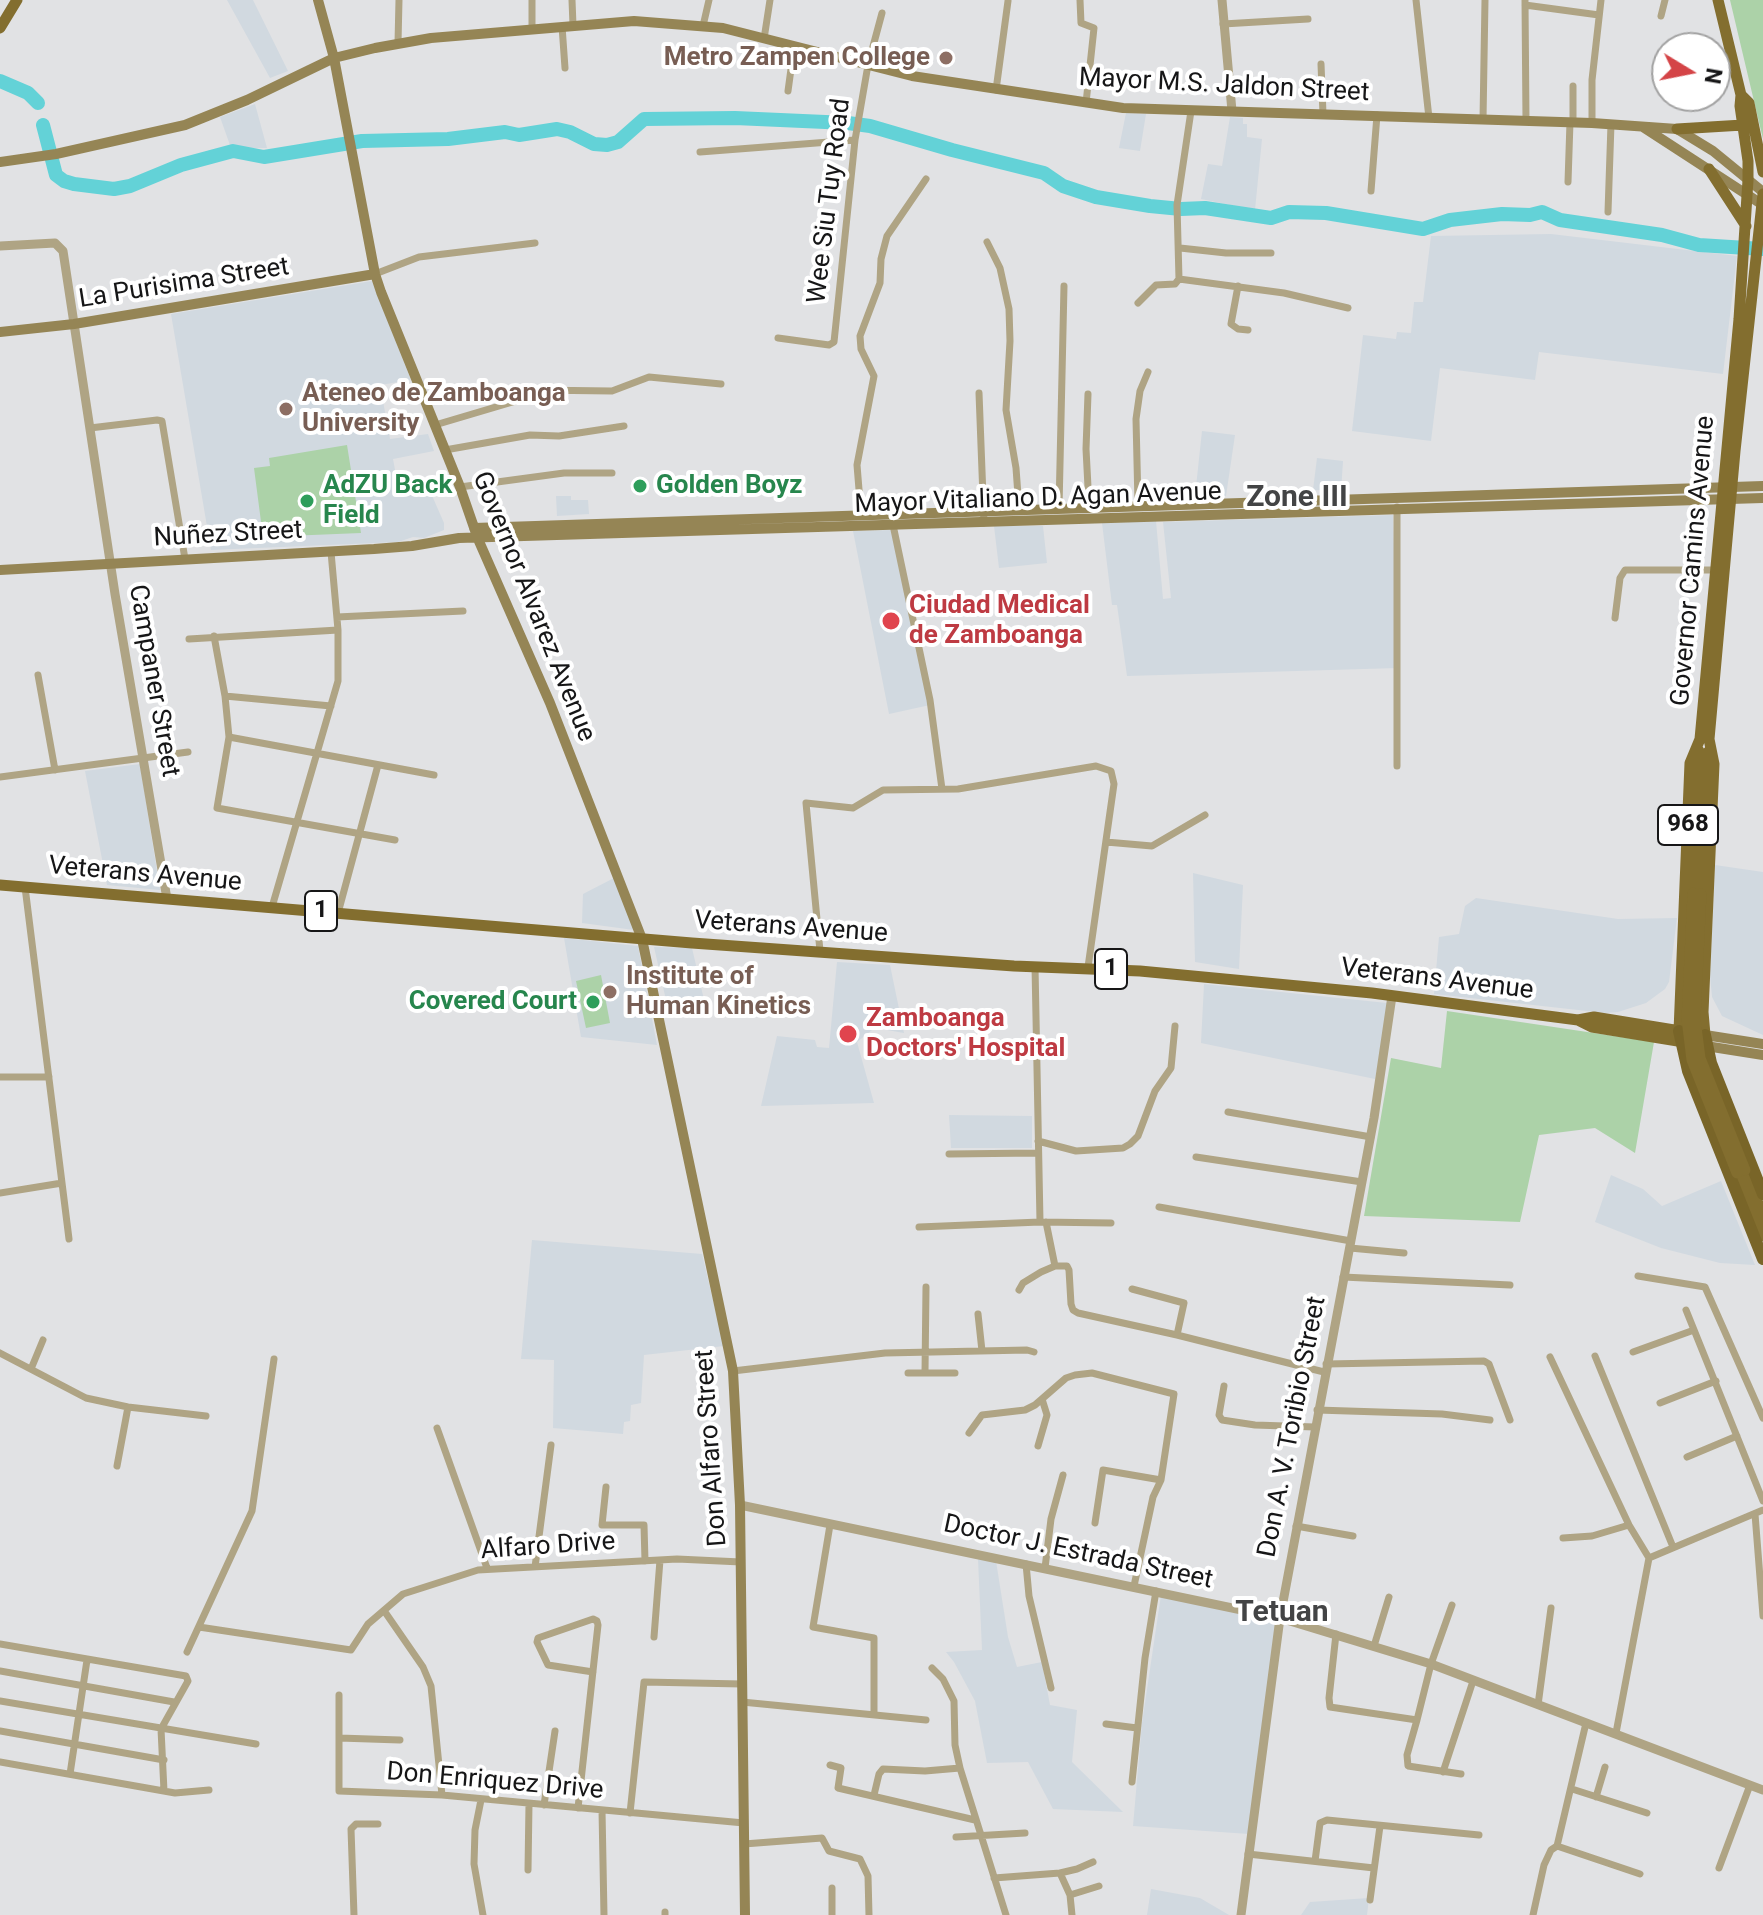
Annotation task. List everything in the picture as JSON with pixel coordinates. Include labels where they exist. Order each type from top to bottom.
[{"type":"highway","points":[[1680,1036],[1692,1083],[1763,1259]]},
{"type":"highway","points":[[1706,1040],[1715,1074],[1763,1194]]},
{"type":"highway","points":[[1692,1083],[1715,1074]]},
{"type":"highway","points":[[1707,1120],[1730,1111]]},
{"type":"highway","points":[[1722,1157],[1745,1148]]},
{"type":"main road","points":[[0,28],[17,0]]},
{"type":"main road","name":"Governor Alvarez Avenue","points":[[318,0],[352,141],[375,274],[478,539],[550,703],[642,939]]},
{"type":"main road","name":"Governor Camins Avenue","points":[[1680,1036],[1690,763],[1705,739],[1727,492],[1748,180],[1741,95],[1718,0]]},
{"type":"main road","name":"Mayor M.S. Jaldon Street","points":[[0,162],[185,125],[247,100],[334,58],[398,43],[634,21],[703,26],[912,76],[1123,108],[1571,122],[1677,129],[1713,151],[1763,193]]},
{"type":"main road","name":"Governor Camins Avenue","points":[[1741,95],[1749,103],[1763,172]]},
{"type":"main road","points":[[1677,129],[1743,125]]},
{"type":"main road","name":"Mayor M.S. Jaldon Street","points":[[1642,126],[1762,205]]},
{"type":"main road","points":[[1709,169],[1746,226]]},
{"type":"main road","name":"Governor Camins Avenue","points":[[1706,1040],[1704,999],[1714,764],[1705,739],[1715,570],[1761,237],[1763,193]]},
{"type":"main road","name":"La Purisima Street","points":[[0,332],[74,324],[375,274]]},
{"type":"main road","name":"Mayor Vitaliano D. Agan Avenue","points":[[459,538],[1444,508],[1727,492],[1763,486]]},
{"type":"main road","name":"Mayor Vitaliano D. Agan Avenue","points":[[474,528],[1397,496],[1727,492],[1763,498]]},
{"type":"main road","points":[[1443,495],[1444,508]]},
{"type":"main road","points":[[1173,504],[1173,517]]},
{"type":"main road","points":[[855,526],[858,514]]},
{"type":"main road","points":[[694,519],[695,532]]},
{"type":"main road","name":"Nuñez Street","points":[[0,570],[331,552],[412,546],[459,538]]},
{"type":"main road","points":[[1705,739],[1687,1019],[1692,1060],[1763,1216]]},
{"type":"main road","name":"Veterans Avenue","points":[[0,885],[642,939],[1088,967],[1392,996],[1578,1020],[1594,1017],[1680,1036]]},
{"type":"main road","points":[[1684,914],[1708,915]]},
{"type":"main road","name":"Don Alfaro Street","points":[[642,939],[733,1371],[740,1505],[745,1915]]},
{"type":"main road","points":[[1682,956],[1706,957]]},
{"type":"main road","points":[[1680,998],[1704,999]]},
{"type":"main road","name":"1","points":[[1680,1036],[1706,1040]]},
{"type":"main road","points":[[1706,1040],[1763,1044]]},
{"type":"main road","points":[[1706,1040],[1763,1055]]},
{"type":"main road","points":[[1741,1171],[1763,1236]]},
{"type":"street","points":[[398,43],[399,0]]},
{"type":"street","points":[[532,0],[532,29]]},
{"type":"street","points":[[565,68],[572,0]]},
{"type":"street","points":[[703,26],[709,0]]},
{"type":"street","points":[[764,39],[770,0]]},
{"type":"street","points":[[1080,0],[1081,23],[1094,28],[1086,103]]},
{"type":"street","points":[[1222,0],[1232,111]]},
{"type":"street","points":[[1416,0],[1429,118]]},
{"type":"street","points":[[1483,120],[1485,0]]},
{"type":"street","points":[[1592,123],[1592,80],[1601,0]]},
{"type":"street","points":[[1661,16],[1665,0]]},
{"type":"street","points":[[996,90],[1008,1]]},
{"type":"street","points":[[1526,121],[1525,3],[1599,15]]},
{"type":"street","name":"Wee Siu Tuy Road","points":[[778,338],[829,345],[834,342],[855,140],[868,65],[882,13]]},
{"type":"street","points":[[1223,24],[1308,19]]},
{"type":"street","points":[[788,91],[794,47]]},
{"type":"street","points":[[1321,64],[1323,114]]},
{"type":"street","points":[[1568,182],[1573,86]]},
{"type":"street","points":[[1138,303],[1156,285],[1175,284],[1179,279],[1177,208],[1191,111]]},
{"type":"street","points":[[1371,191],[1377,115]]},
{"type":"street","points":[[1608,212],[1611,124]]},
{"type":"street","points":[[700,152],[855,140]]},
{"type":"street","points":[[858,514],[857,465],[874,376],[864,358],[860,336],[880,283],[881,259],[887,236],[926,179]]},
{"type":"street","points":[[987,242],[1000,268],[1008,298],[1010,341],[1006,410],[1019,509]]},
{"type":"street","name":"Campaner Street","points":[[0,246],[55,243],[60,247],[167,899]]},
{"type":"street","points":[[375,274],[419,257],[535,243]]},
{"type":"street","points":[[1180,248],[1226,253],[1271,253]]},
{"type":"street","points":[[1179,279],[1312,298],[1348,308]]},
{"type":"street","points":[[1059,508],[1064,286]]},
{"type":"street","points":[[1238,286],[1231,324],[1248,330]]},
{"type":"street","points":[[1138,504],[1136,419],[1140,391],[1148,372]]},
{"type":"street","points":[[435,425],[516,401],[533,390],[612,391],[649,377],[721,384]]},
{"type":"street","points":[[979,393],[984,523]]},
{"type":"street","points":[[1088,394],[1086,449],[1089,506]]},
{"type":"street","points":[[90,428],[162,421],[185,559]]},
{"type":"street","points":[[445,450],[530,435],[559,436],[624,426]]},
{"type":"street","points":[[460,487],[564,473],[612,473]]},
{"type":"street","points":[[1397,496],[1397,766]]},
{"type":"street","points":[[893,525],[932,713],[942,789]]},
{"type":"street","points":[[272,907],[331,706],[339,668],[331,552]]},
{"type":"street","points":[[1615,618],[1620,578],[1625,570],[1715,570]]},
{"type":"street","points":[[337,617],[463,611]]},
{"type":"street","points":[[189,639],[338,630]]},
{"type":"street","points":[[214,636],[229,737],[217,808],[395,840]]},
{"type":"street","points":[[38,675],[55,770]]},
{"type":"street","points":[[225,696],[331,706]]},
{"type":"street","points":[[229,737],[434,775]]},
{"type":"street","points":[[0,777],[188,752]]},
{"type":"street","points":[[338,913],[378,765]]},
{"type":"street","points":[[820,951],[806,803],[853,808],[883,790],[942,789],[1083,767],[1104,767],[1111,771],[1114,784],[1088,967]]},
{"type":"street","points":[[1106,842],[1152,846],[1205,815]]},
{"type":"street","points":[[25,887],[69,1239]]},
{"type":"street","points":[[1035,966],[1037,1153],[1043,1222],[1055,1266]]},
{"type":"street","name":"Don A. V. Toribio Street","points":[[1241,1915],[1280,1618],[1371,1137],[1392,996]]},
{"type":"street","points":[[1038,1141],[1076,1151],[1123,1148],[1130,1144],[1138,1136],[1155,1091],[1171,1068],[1175,1026]]},
{"type":"street","points":[[0,1077],[49,1077]]},
{"type":"street","points":[[1228,1112],[1371,1137]]},
{"type":"street","points":[[949,1154],[1037,1153]]},
{"type":"street","points":[[1196,1157],[1362,1182]]},
{"type":"street","points":[[0,1193],[62,1183]]},
{"type":"street","points":[[1159,1207],[1404,1253]]},
{"type":"street","points":[[919,1227],[1043,1222],[1111,1223]]},
{"type":"street","points":[[1019,1290],[1029,1278],[1055,1266],[1069,1267],[1073,1310],[1325,1368],[1484,1361],[1489,1364],[1510,1420]]},
{"type":"street","points":[[1638,1276],[1705,1287],[1763,1418]]},
{"type":"street","points":[[1343,1277],[1510,1285]]},
{"type":"street","points":[[925,1373],[926,1287]]},
{"type":"street","points":[[1132,1289],[1184,1303],[1177,1335]]},
{"type":"street","points":[[1686,1310],[1763,1501]]},
{"type":"street","points":[[978,1314],[982,1351]]},
{"type":"street","points":[[1633,1352],[1694,1330]]},
{"type":"street","points":[[31,1369],[43,1340]]},
{"type":"street","points":[[733,1371],[885,1353],[1034,1352]]},
{"type":"street","points":[[0,1353],[86,1398],[128,1407],[206,1416]]},
{"type":"street","points":[[1595,1356],[1673,1547]]},
{"type":"street","points":[[1550,1357],[1629,1525],[1649,1558],[1616,1733]]},
{"type":"street","points":[[187,1652],[252,1511],[274,1359]]},
{"type":"street","points":[[908,1373],[955,1373]]},
{"type":"street","points":[[969,1433],[982,1415],[1025,1410],[1066,1378],[1092,1373],[1174,1394],[1161,1480],[1153,1497],[1134,1586]]},
{"type":"street","points":[[1660,1403],[1716,1381]]},
{"type":"street","points":[[1224,1386],[1219,1415],[1222,1420],[1255,1425],[1315,1427]]},
{"type":"street","points":[[1038,1446],[1047,1415],[1042,1399]]},
{"type":"street","points":[[117,1466],[128,1407]]},
{"type":"street","points":[[1317,1410],[1442,1414],[1490,1420]]},
{"type":"street","points":[[437,1428],[487,1568]]},
{"type":"street","points":[[1687,1457],[1737,1436]]},
{"type":"street","points":[[535,1567],[551,1445]]},
{"type":"street","points":[[1095,1523],[1103,1470],[1161,1480]]},
{"type":"street","points":[[1045,1568],[1051,1519],[1063,1475]]},
{"type":"street","points":[[606,1487],[602,1525],[644,1525],[645,1561]]},
{"type":"street","name":"Doctor J. Estrada Street","points":[[740,1505],[1280,1618],[1431,1664],[1763,1790]]},
{"type":"street","points":[[1649,1558],[1759,1512],[1763,1616]]},
{"type":"street","points":[[830,1525],[813,1627],[874,1638],[874,1714]]},
{"type":"street","points":[[1563,1538],[1592,1536],[1629,1525]]},
{"type":"street","points":[[1296,1526],[1353,1536]]},
{"type":"street","name":"Alfaro Drive","points":[[199,1627],[351,1650],[368,1624],[403,1594],[487,1568],[693,1559],[741,1562]]},
{"type":"street","points":[[654,1637],[660,1560]]},
{"type":"street","points":[[1026,1564],[1029,1596],[1051,1688]]},
{"type":"street","points":[[1132,1782],[1156,1591]]},
{"type":"street","points":[[1374,1646],[1389,1597]]},
{"type":"street","points":[[1452,1605],[1431,1664],[1406,1763],[1412,1767],[1461,1774]]},
{"type":"street","points":[[1538,1705],[1551,1608]]},
{"type":"street","points":[[385,1612],[423,1667],[431,1686],[442,1795]]},
{"type":"street","points":[[578,1808],[593,1672],[598,1625],[596,1619],[538,1638],[548,1665],[593,1672]]},
{"type":"street","points":[[1336,1634],[1330,1707],[1417,1720]]},
{"type":"street","points":[[0,1644],[186,1676],[188,1681],[161,1729],[164,1791]]},
{"type":"street","points":[[70,1774],[87,1660]]},
{"type":"street","points":[[932,1668],[943,1679],[954,1701],[955,1745],[960,1768],[1006,1915]]},
{"type":"street","points":[[0,1671],[174,1702]]},
{"type":"street","points":[[1443,1772],[1473,1681]]},
{"type":"street","points":[[630,1813],[644,1682],[742,1684]]},
{"type":"street","name":"Don Enriquez Drive","points":[[339,1695],[339,1791],[442,1795],[744,1823]]},
{"type":"street","points":[[0,1701],[256,1744]]},
{"type":"street","points":[[742,1702],[926,1720]]},
{"type":"street","points":[[1533,1915],[1544,1865],[1551,1850],[1557,1846],[1586,1723]]},
{"type":"street","points":[[1106,1724],[1137,1728]]},
{"type":"street","points":[[0,1731],[164,1760]]},
{"type":"street","points":[[544,1805],[555,1731]]},
{"type":"street","points":[[339,1738],[400,1740]]},
{"type":"street","points":[[0,1762],[164,1791],[185,1793],[209,1790]]},
{"type":"street","points":[[830,1765],[841,1768],[838,1788],[975,1820]]},
{"type":"street","points":[[1596,1797],[1605,1767]]},
{"type":"street","points":[[874,1795],[883,1769],[925,1771],[960,1768]]},
{"type":"street","points":[[1719,1868],[1750,1785]]},
{"type":"street","points":[[1572,1789],[1647,1813]]},
{"type":"street","points":[[481,1800],[475,1830],[474,1864],[483,1915]]},
{"type":"street","points":[[528,1870],[529,1804]]},
{"type":"street","points":[[602,1810],[604,1915]]},
{"type":"street","points":[[1315,1861],[1323,1821],[1479,1835]]},
{"type":"street","points":[[354,1915],[351,1829],[356,1824],[378,1824]]},
{"type":"street","points":[[1370,1900],[1380,1826]]},
{"type":"street","points":[[956,1837],[1025,1833]]},
{"type":"street","points":[[744,1844],[822,1838],[829,1851],[860,1859],[868,1876],[869,1915]]},
{"type":"street","points":[[1557,1846],[1640,1874]]},
{"type":"street","points":[[1248,1854],[1374,1868]]},
{"type":"street","points":[[994,1878],[1060,1873],[1093,1862]]},
{"type":"street","points":[[1060,1873],[1070,1895],[1072,1915]]},
{"type":"street","points":[[1070,1895],[1099,1886]]},
{"type":"street","points":[[832,1888],[832,1915]]},
{"type":"shaded area","points":[[227,0],[253,0],[288,71],[270,78]]},
{"type":"shaded area","points":[[255,104],[267,148],[231,148],[220,117]]},
{"type":"shaded area","points":[[1126,113],[1146,114],[1140,151],[1119,148]]},
{"type":"shaded area","points":[[1230,117],[1243,118],[1243,124],[1247,124],[1247,137],[1262,139],[1255,210],[1201,199],[1208,164],[1222,166]]},
{"type":"shaded area","points":[[1551,234],[1737,256],[1723,374],[1539,352],[1535,380],[1440,368],[1431,441],[1352,431],[1363,335],[1396,339],[1397,332],[1411,333],[1414,302],[1423,302],[1431,236]]},
{"type":"shaded area","name":"Ateneo de Zamboanga University","points":[[372,281],[411,380],[380,385],[390,439],[428,434],[434,451],[393,459],[398,486],[430,491],[444,530],[424,538],[413,537],[398,542],[211,550],[171,314]]},
{"type":"shaded area","points":[[1202,431],[1235,435],[1226,496],[1195,496]]},
{"type":"shaded area","points":[[1317,458],[1343,461],[1341,491],[1313,490]]},
{"type":"shaded area","points":[[556,496],[588,500],[589,514],[557,516]]},
{"type":"shaded area","points":[[1393,515],[1398,668],[1127,676],[1117,605],[1112,605],[1102,523],[1156,521],[1163,599],[1171,598],[1163,522]]},
{"type":"shaded area","points":[[994,526],[1043,526],[1047,563],[999,568]]},
{"type":"shaded area","name":"Ciudad Medical de Zamboanga","points":[[893,530],[930,705],[889,714],[853,531]]},
{"type":"shaded area","points":[[140,764],[160,890],[107,885],[85,771]]},
{"type":"shaded area","points":[[1715,865],[1763,872],[1763,1035],[1722,1016],[1712,997],[1710,976]]},
{"type":"shaded area","points":[[1193,873],[1243,885],[1239,969],[1195,962]]},
{"type":"shaded area","points":[[614,878],[634,930],[582,923],[583,894]]},
{"type":"shaded area","points":[[1476,898],[1618,919],[1677,918],[1669,982],[1665,989],[1646,1003],[1605,1013],[1434,994],[1439,937],[1459,934],[1465,906]]},
{"type":"shaded area","name":"Institute of Human Kinetics","points":[[564,938],[638,946],[657,1045],[581,1037]]},
{"type":"shaded area","points":[[654,947],[692,948],[705,1004],[666,1000]]},
{"type":"shaded area","name":"Zamboanga Doctors' Hospital","points":[[837,962],[890,965],[904,1033],[887,1030],[884,1025],[877,1026],[857,1042],[874,1103],[761,1106],[777,1036],[815,1040],[817,1047],[829,1048]]},
{"type":"shaded area","points":[[1204,984],[1387,1003],[1389,1008],[1375,1079],[1201,1043]]},
{"type":"shaded area","points":[[949,1115],[1032,1116],[1032,1148],[951,1148]]},
{"type":"shaded area","points":[[1611,1175],[1643,1189],[1662,1206],[1721,1181],[1755,1265],[1720,1263],[1661,1248],[1595,1222]]},
{"type":"shaded area","points":[[532,1240],[702,1254],[724,1346],[644,1355],[641,1403],[631,1405],[630,1421],[624,1422],[623,1434],[553,1428],[554,1360],[521,1359]]},
{"type":"shaded area","points":[[978,1559],[996,1561],[1008,1637],[1017,1667],[1042,1662],[1050,1705],[1077,1710],[1072,1762],[1123,1812],[1053,1809],[1028,1762],[987,1763],[975,1701],[946,1652],[982,1650]]},
{"type":"shaded area","points":[[1161,1595],[1278,1620],[1249,1834],[1133,1826],[1142,1723]]},
{"type":"shaded area","points":[[1151,1889],[1200,1898],[1229,1915],[1147,1915]]},
{"type":"shaded area","points":[[1369,1898],[1367,1915],[1301,1915],[1310,1902]]},
{"type":"green space","points":[[1730,0],[1763,0],[1763,139],[1758,118]]},
{"type":"green space","name":"AdZU Back Field","points":[[347,445],[361,533],[263,537],[254,468],[270,466],[269,458]]},
{"type":"green space","name":"Covered Court","points":[[601,975],[610,1023],[586,1028],[576,981]]},
{"type":"green space","points":[[1447,1011],[1654,1042],[1635,1153],[1595,1128],[1539,1135],[1520,1222],[1364,1216],[1391,1058],[1441,1068]]},
{"type":"waterway","points":[[0,81],[28,93],[38,103]]},
{"type":"waterway","points":[[43,125],[56,175],[74,184],[114,189],[130,186],[181,165],[233,151],[264,157],[362,141],[448,139],[505,132],[519,135],[557,129],[594,144],[607,145],[618,142],[644,119],[735,118],[848,123],[870,126],[1044,173],[1063,186],[1096,197],[1150,206],[1205,208],[1271,218],[1289,212],[1326,213],[1423,229],[1450,220],[1542,212],[1560,220],[1662,235],[1699,245],[1763,249]]},
{"type":"place","name":"Metro Zampen College","points":[[946,58]]},
{"type":"place","name":"Ateneo de Zamboanga University","points":[[286,409]]},
{"type":"place","name":"Golden Boyz","points":[[640,486]]},
{"type":"place","name":"AdZU Back Field","points":[[307,501]]},
{"type":"place","name":"Ciudad Medical de Zamboanga","points":[[891,621]]},
{"type":"place","name":"Institute of Human Kinetics","points":[[610,992]]},
{"type":"place","name":"Covered Court","points":[[593,1002]]},
{"type":"place","name":"Zamboanga Doctors' Hospital","points":[[848,1034]]},
{"type":"district","name":"Zone III","points":[[1297,498]]},
{"type":"district","name":"Tetuan","points":[[1282,1613]]}]
